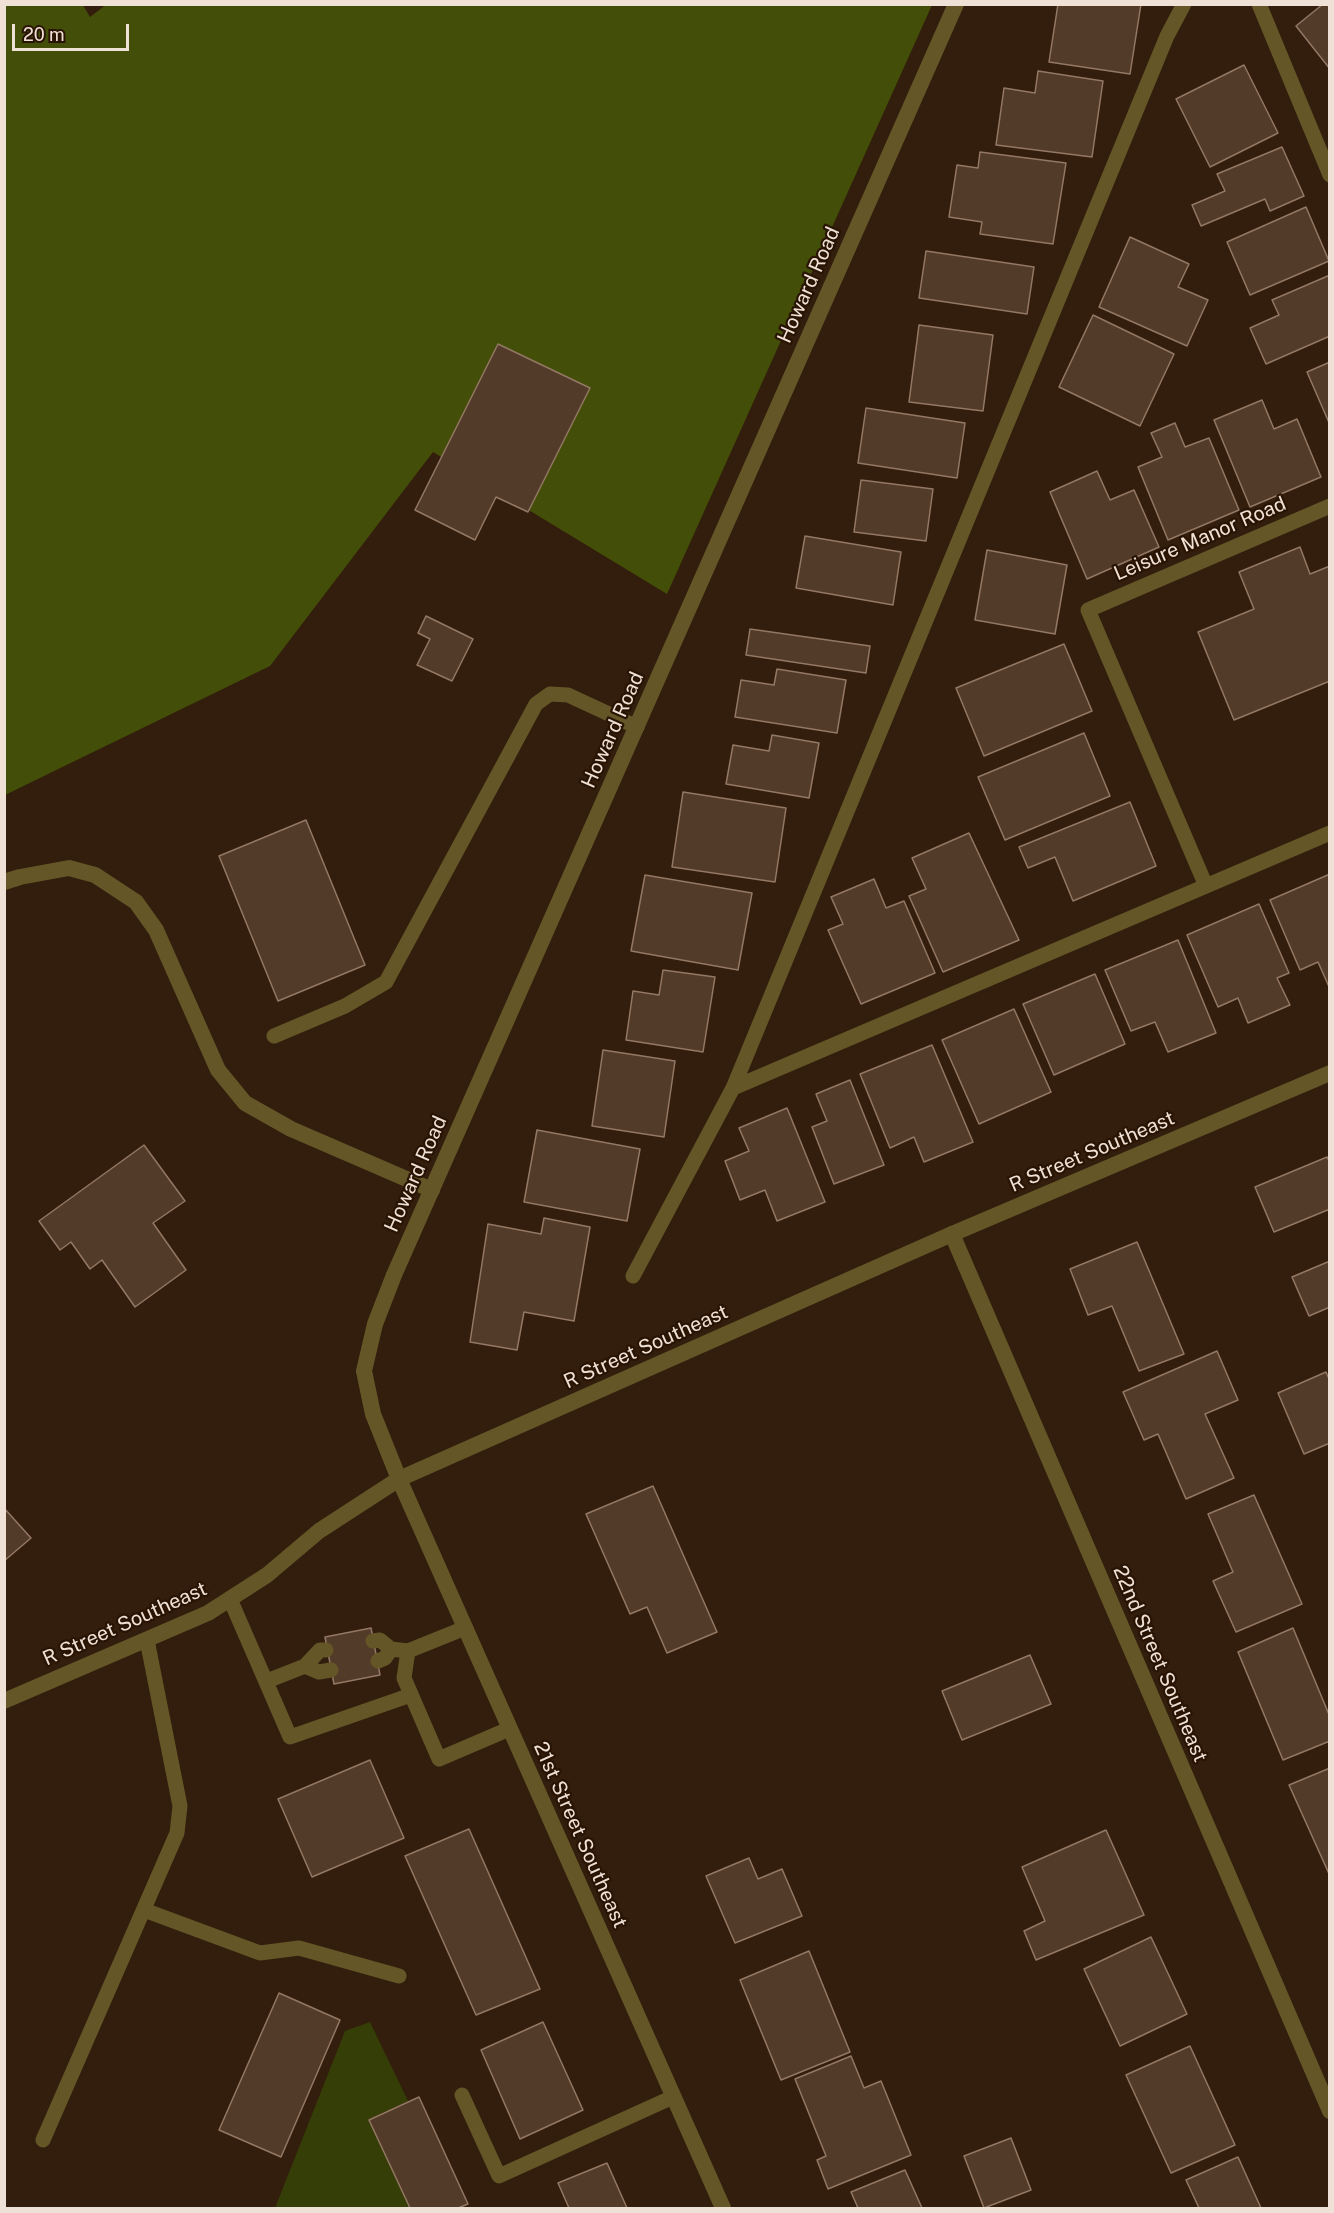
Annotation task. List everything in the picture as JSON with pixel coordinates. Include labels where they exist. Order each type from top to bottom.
[{"type":"street","name":"Howard Road","points":[[399,1479],[374,1414],[364,1371],[375,1324],[432,1190],[956,4]]},
{"type":"street","points":[[4,882],[69,867],[95,875],[136,902],[156,930],[218,1070],[245,1103],[291,1129],[432,1190]]},
{"type":"street","name":"R Street Southeast","points":[[4,1701],[208,1613],[267,1575],[319,1531],[399,1479],[952,1234],[1329,1073]]},
{"type":"street","name":"22nd Street Southeast","points":[[952,1234],[1329,2111]]},
{"type":"street","name":"21st Street Southeast","points":[[399,1479],[723,2208]]},
{"type":"lane","points":[[633,1276],[733,1088],[1167,36],[1184,4]]},
{"type":"lane","points":[[1259,4],[1329,175]]},
{"type":"lane","name":"Leisure Manor Road","points":[[1206,886],[1088,610],[1329,506]]},
{"type":"lane","points":[[274,1036],[345,1006],[386,982],[536,704],[550,694],[568,696],[637,727]]},
{"type":"lane","points":[[733,1088],[1329,833]]},
{"type":"lane","points":[[230,1599],[290,1737],[411,1695]]},
{"type":"lane","points":[[373,1641],[380,1640],[391,1649],[408,1651],[465,1628]]},
{"type":"lane","points":[[43,2140],[177,1833],[180,1806],[147,1640]]},
{"type":"lane","points":[[378,1661],[385,1658],[391,1649]]},
{"type":"lane","points":[[267,1681],[305,1666],[320,1650],[326,1650]]},
{"type":"lane","points":[[408,1651],[404,1678],[439,1759],[509,1729]]},
{"type":"lane","points":[[305,1666],[319,1672],[331,1670]]},
{"type":"lane","points":[[144,1910],[260,1953],[299,1948],[399,1976]]},
{"type":"lane","points":[[462,2095],[499,2175],[673,2097]]},
{"type":"green space","points":[[107,4],[932,5],[667,594],[433,452],[270,666],[5,795],[5,5],[83,5],[90,17]]},
{"type":"green space","points":[[370,2022],[408,2101],[369,2119],[411,2208],[275,2208],[345,2031]]},
{"type":"building","points":[[1058,4],[1141,4],[1130,74],[1049,62]]},
{"type":"building","points":[[1323,4],[1330,4],[1330,69],[1296,26]]},
{"type":"building","points":[[1244,65],[1278,133],[1210,167],[1176,99]]},
{"type":"building","points":[[1038,71],[1103,81],[1092,157],[996,145],[1004,88],[1035,93]]},
{"type":"building","points":[[1282,147],[1304,196],[1270,211],[1265,199],[1201,226],[1192,205],[1225,191],[1217,174]]},
{"type":"building","points":[[980,152],[1066,163],[1053,244],[980,234],[982,222],[949,217],[957,165],[978,168]]},
{"type":"building","points":[[1306,207],[1329,261],[1250,295],[1227,242]]},
{"type":"building","points":[[1130,237],[1189,264],[1178,287],[1208,300],[1187,346],[1099,307]]},
{"type":"building","points":[[926,251],[1034,267],[1027,314],[919,298]]},
{"type":"building","points":[[1330,275],[1330,336],[1266,364],[1250,328],[1279,315],[1272,300]]},
{"type":"building","points":[[1093,315],[1174,354],[1140,426],[1059,387]]},
{"type":"building","points":[[919,325],[993,335],[983,411],[909,402]]},
{"type":"building","points":[[498,344],[590,388],[528,512],[496,497],[475,540],[415,510]]},
{"type":"building","points":[[1330,362],[1330,425],[1307,372]]},
{"type":"building","points":[[1262,400],[1274,429],[1297,419],[1321,477],[1250,507],[1214,420]]},
{"type":"building","points":[[866,408],[965,423],[957,478],[858,463]]},
{"type":"building","points":[[1175,423],[1185,447],[1209,438],[1239,510],[1168,540],[1138,467],[1162,457],[1151,433]]},
{"type":"building","points":[[1097,471],[1110,500],[1134,490],[1159,547],[1087,579],[1050,492]]},
{"type":"building","points":[[861,480],[933,489],[926,541],[854,532]]},
{"type":"building","points":[[805,536],[901,552],[893,605],[796,588]]},
{"type":"building","points":[[1300,547],[1310,574],[1330,566],[1330,681],[1234,720],[1198,632],[1254,609],[1239,572]]},
{"type":"building","points":[[987,550],[1067,565],[1055,634],[975,620]]},
{"type":"building","points":[[426,616],[473,639],[452,681],[417,665],[430,639],[418,633]]},
{"type":"building","points":[[750,629],[870,646],[866,673],[746,655]]},
{"type":"building","points":[[1064,644],[1092,711],[984,756],[956,688]]},
{"type":"building","points":[[777,669],[846,680],[837,733],[735,717],[741,680],[774,685]]},
{"type":"building","points":[[1084,733],[1110,796],[1005,840],[978,777]]},
{"type":"building","points":[[772,735],[819,743],[809,798],[726,784],[733,745],[769,751]]},
{"type":"building","points":[[683,792],[786,808],[775,882],[672,867]]},
{"type":"building","points":[[1130,802],[1156,866],[1073,901],[1055,857],[1028,868],[1019,847]]},
{"type":"building","points":[[306,820],[365,965],[278,1001],[219,856]]},
{"type":"building","points":[[969,833],[1019,940],[943,972],[909,896],[926,889],[912,858]]},
{"type":"building","points":[[1330,874],[1330,989],[1318,962],[1300,970],[1270,900]]},
{"type":"building","points":[[645,875],[752,893],[738,970],[631,951]]},
{"type":"building","points":[[874,879],[886,908],[904,901],[935,973],[861,1004],[828,930],[843,924],[831,897]]},
{"type":"building","points":[[1259,904],[1289,973],[1277,978],[1290,1005],[1248,1023],[1238,998],[1218,1007],[1187,935]]},
{"type":"building","points":[[1178,940],[1216,1033],[1168,1052],[1155,1022],[1131,1031],[1105,970]]},
{"type":"building","points":[[663,970],[715,977],[703,1052],[626,1040],[633,991],[659,995]]},
{"type":"building","points":[[1095,974],[1125,1044],[1054,1075],[1023,1004]]},
{"type":"building","points":[[1014,1009],[1051,1092],[979,1124],[942,1040]]},
{"type":"building","points":[[932,1045],[973,1142],[924,1162],[914,1137],[890,1148],[860,1074]]},
{"type":"building","points":[[603,1050],[675,1061],[664,1137],[592,1126]]},
{"type":"building","points":[[850,1080],[884,1165],[834,1184],[812,1127],[827,1121],[816,1094]]},
{"type":"building","points":[[787,1108],[825,1202],[777,1221],[765,1190],[740,1200],[725,1161],[749,1151],[739,1128]]},
{"type":"building","points":[[537,1130],[640,1149],[627,1221],[524,1202]]},
{"type":"building","points":[[144,1145],[185,1201],[153,1223],[186,1270],[135,1307],[102,1260],[90,1269],[71,1242],[60,1250],[39,1221]]},
{"type":"building","points":[[1327,1157],[1330,1162],[1330,1209],[1274,1232],[1255,1187]]},
{"type":"building","points":[[544,1218],[590,1227],[574,1321],[524,1312],[517,1350],[470,1342],[488,1224],[541,1234]]},
{"type":"building","points":[[1137,1242],[1184,1354],[1139,1371],[1112,1306],[1088,1315],[1070,1269]]},
{"type":"building","points":[[1330,1261],[1330,1307],[1309,1316],[1292,1277]]},
{"type":"building","points":[[1217,1351],[1238,1400],[1205,1414],[1234,1478],[1186,1499],[1158,1434],[1144,1440],[1123,1392]]},
{"type":"building","points":[[1326,1372],[1330,1381],[1330,1443],[1304,1454],[1278,1393]]},
{"type":"building","points":[[653,1486],[717,1632],[667,1653],[647,1607],[630,1614],[586,1514]]},
{"type":"building","points":[[1254,1495],[1302,1604],[1236,1632],[1213,1581],[1233,1572],[1208,1514]]},
{"type":"building","points":[[4,1508],[31,1538],[4,1561]]},
{"type":"building","points":[[371,1628],[380,1675],[334,1684],[325,1637]]},
{"type":"building","points":[[1293,1628],[1330,1717],[1330,1741],[1283,1760],[1238,1652]]},
{"type":"building","points":[[1030,1655],[1051,1704],[962,1740],[942,1691]]},
{"type":"building","points":[[370,1760],[404,1838],[312,1877],[278,1799]]},
{"type":"building","points":[[1330,1768],[1330,1876],[1289,1785]]},
{"type":"building","points":[[469,1829],[540,1989],[476,2015],[405,1856]]},
{"type":"building","points":[[1106,1830],[1144,1915],[1036,1960],[1024,1931],[1045,1921],[1022,1867]]},
{"type":"building","points":[[749,1858],[758,1879],[782,1869],[802,1916],[735,1943],[706,1876]]},
{"type":"building","points":[[1151,1937],[1187,2014],[1120,2046],[1084,1969]]},
{"type":"building","points":[[809,1951],[850,2052],[781,2080],[740,1980]]},
{"type":"building","points":[[279,1993],[340,2020],[281,2157],[219,2130]]},
{"type":"building","points":[[543,2022],[583,2110],[520,2139],[481,2050]]},
{"type":"building","points":[[1190,2046],[1235,2145],[1171,2173],[1126,2075]]},
{"type":"building","points":[[851,2056],[864,2088],[881,2081],[911,2155],[828,2189],[817,2160],[826,2156],[795,2079]]},
{"type":"building","points":[[419,2097],[468,2204],[458,2208],[410,2208],[369,2120]]},
{"type":"building","points":[[1011,2138],[1031,2190],[984,2208],[964,2156]]},
{"type":"building","points":[[1238,2157],[1261,2208],[1199,2208],[1186,2180]]},
{"type":"building","points":[[607,2163],[627,2208],[569,2208],[558,2183]]},
{"type":"building","points":[[905,2170],[922,2208],[858,2208],[851,2192]]}]
